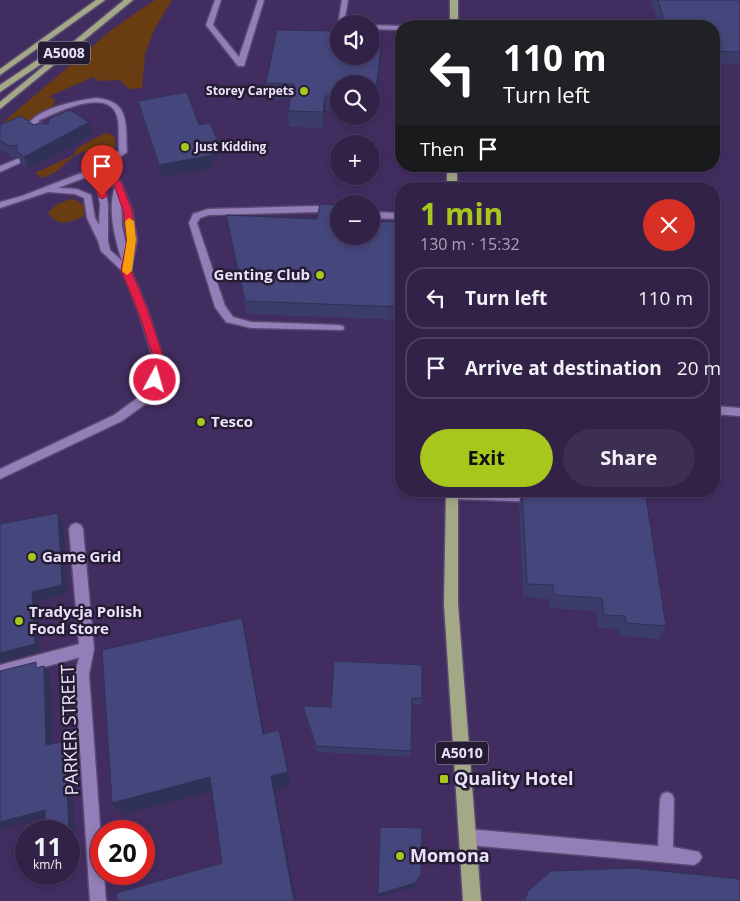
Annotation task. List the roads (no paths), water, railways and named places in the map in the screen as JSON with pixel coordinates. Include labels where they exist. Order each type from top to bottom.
[{"type":"main road","name":"A5008","points":[[0,73],[101,0]]},
{"type":"main road","name":"A5008","points":[[0,89],[128,0]]},
{"type":"main road","name":"A5008","points":[[0,106],[128,0]]},
{"type":"main road","points":[[453,3],[454,20]]},
{"type":"main road","name":"A5010","points":[[452,497],[451,604],[472,901]]},
{"type":"street","name":"PARKER STREET","points":[[76,528],[87,649]]},
{"type":"street","points":[[0,672],[87,649]]},
{"type":"lane","points":[[218,0],[209,25],[241,64],[261,0]]},
{"type":"lane","points":[[342,15],[344,0]]},
{"type":"lane","points":[[380,27],[395,28]]},
{"type":"lane","points":[[0,205],[47,190],[97,170],[123,152],[121,115],[116,107],[102,100],[80,100],[37,118],[34,122],[49,133]]},
{"type":"lane","points":[[0,169],[17,161]]},
{"type":"lane","points":[[0,474],[118,418],[140,402],[155,380],[158,358],[119,241],[115,210],[118,184],[97,170]]},
{"type":"lane","points":[[97,170],[104,204],[103,242]]},
{"type":"lane","points":[[47,190],[77,192],[88,197],[91,218],[106,252],[127,266]]},
{"type":"lane","points":[[330,211],[316,209],[208,212],[196,216],[193,223],[220,307],[230,320],[251,325],[339,328]]},
{"type":"lane","points":[[380,215],[395,216]]},
{"type":"lane","points":[[720,410],[740,412]]},
{"type":"lane","points":[[531,497],[551,498]]},
{"type":"lane","name":"PARKER STREET","points":[[87,649],[82,674],[98,901]]},
{"type":"lane","points":[[665,855],[667,799]]},
{"type":"lane","points":[[468,837],[694,857]]},
{"type":"place","name":"Storey Carpets","points":[[304,91]]},
{"type":"place","name":"Just Kidding","points":[[185,147]]},
{"type":"place","name":"Genting Club","points":[[320,275]]},
{"type":"place","name":"Tesco","points":[[201,422]]},
{"type":"place","name":"Game Grid","points":[[32,557]]},
{"type":"place","name":"Tradycja Polish Food Store","points":[[19,621]]},
{"type":"place","name":"Quality Hotel","points":[[444,779]]},
{"type":"place","name":"Momona","points":[[400,856]]}]
